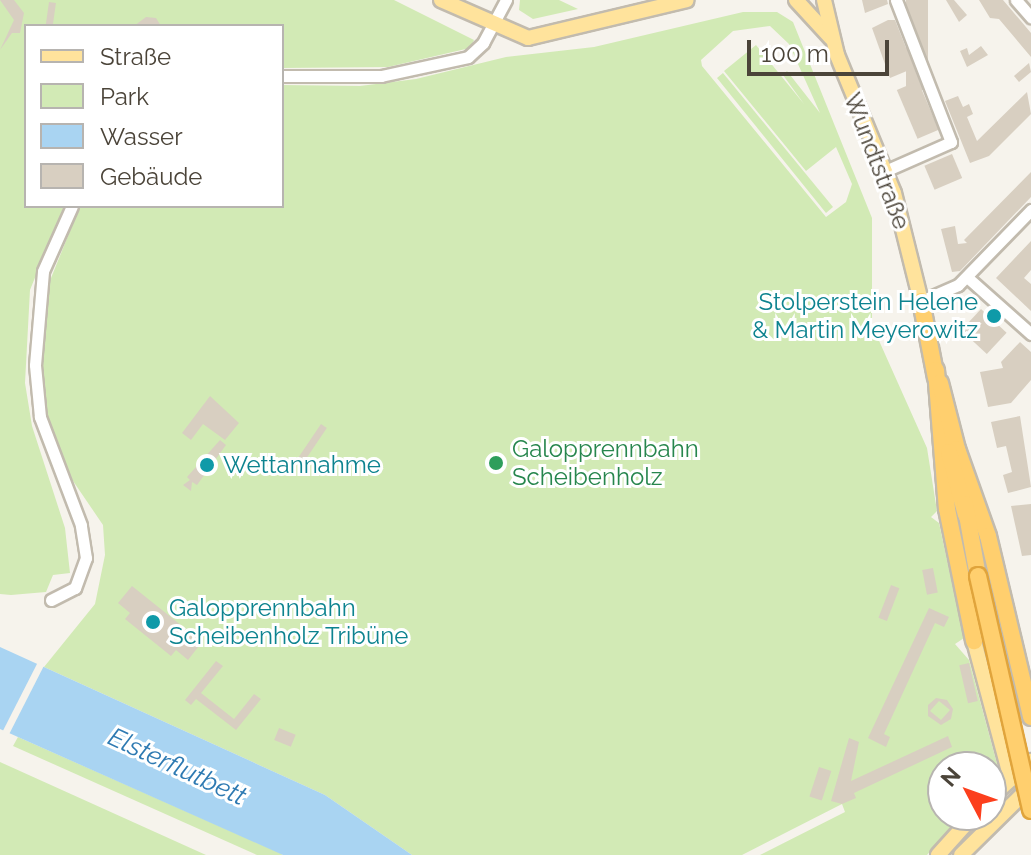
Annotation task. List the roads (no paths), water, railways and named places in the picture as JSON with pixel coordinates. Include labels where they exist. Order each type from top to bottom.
[{"type":"highway","name":"Wundtstraße","points":[[921,301],[1031,810]]},
{"type":"highway","name":"Wundtstraße","points":[[936,370],[957,449],[966,515]]},
{"type":"highway","points":[[936,370],[935,417],[947,509],[974,641]]},
{"type":"highway","points":[[957,449],[988,536],[1031,717]]},
{"type":"main road","points":[[441,0],[493,26],[528,38],[687,0]]},
{"type":"main road","points":[[796,0],[832,40]]},
{"type":"main road","name":"Wundtstraße","points":[[824,0],[832,40],[885,171],[921,301]]},
{"type":"main road","points":[[974,641],[1011,779]]},
{"type":"main road","points":[[1007,783],[1031,761]]},
{"type":"main road","points":[[961,855],[1031,786]]},
{"type":"main road","points":[[938,855],[960,831]]},
{"type":"street","points":[[284,76],[381,76],[468,57],[493,26],[506,0]]},
{"type":"street","points":[[885,171],[951,142],[896,0]]},
{"type":"street","points":[[1016,0],[1031,17]]},
{"type":"street","points":[[51,600],[75,588],[84,566],[85,541],[46,438],[35,365],[43,271],[71,208]]},
{"type":"street","points":[[921,301],[967,277],[1031,210]]},
{"type":"street","points":[[967,277],[1031,334]]},
{"type":"water","name":"Elsterflutbett","points":[[0,647],[325,795],[412,855],[283,855],[0,729]]},
{"type":"place","name":"Stolperstein Helene & Martin Meyerowitz","points":[[994,316]]},
{"type":"place","name":"Galopprennbahn Scheibenholz","points":[[496,463]]},
{"type":"place","name":"Wettannahme","points":[[207,465]]},
{"type":"place","name":"Galopprennbahn Scheibenholz Tribüne","points":[[153,622]]}]
